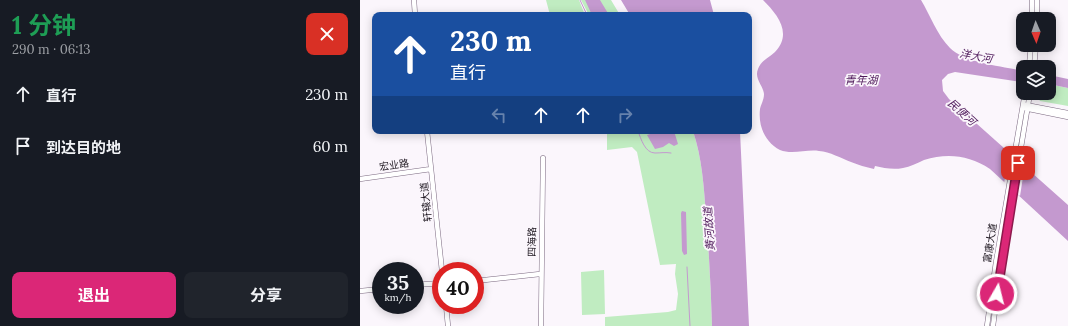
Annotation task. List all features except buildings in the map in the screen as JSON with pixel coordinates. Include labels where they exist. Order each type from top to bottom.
[{"type":"street","points":[[414,0],[415,12]]},
{"type":"street","points":[[1032,0],[1032,12]]},
{"type":"street","points":[[1037,0],[1037,12]]},
{"type":"street","points":[[1025,100],[1025,107]]},
{"type":"street","points":[[1021,129],[1028,100]]},
{"type":"street","points":[[1025,107],[1068,113]]},
{"type":"street","points":[[1025,107],[1068,117]]},
{"type":"street","name":"富康大道","points":[[987,326],[1009,186],[1021,129]]},
{"type":"street","name":"富康大道","points":[[993,326],[1018,163],[1021,129]]},
{"type":"street","name":"轩辕大道","points":[[427,134],[441,262]]},
{"type":"street","name":"四海路","points":[[541,326],[540,274],[542,158]]},
{"type":"street","name":"宏业路","points":[[360,179],[431,169]]},
{"type":"street","points":[[484,280],[540,274]]},
{"type":"street","points":[[360,291],[372,290]]},
{"type":"street","points":[[447,314],[448,326]]},
{"type":"green space","points":[[546,0],[579,0],[584,12],[549,12]]},
{"type":"green space","points":[[581,0],[611,0],[618,12],[587,12]]},
{"type":"green space","points":[[1056,85],[1068,88],[1068,106],[1040,101],[1056,100]]},
{"type":"green space","points":[[607,134],[694,134],[701,162],[703,183],[709,257],[712,326],[605,326],[605,317],[668,312],[676,310],[678,294],[675,274],[676,264],[660,265],[637,152],[632,147],[607,150]]},
{"type":"green space","points":[[604,270],[605,314],[582,315],[581,272]]},
{"type":"water","points":[[585,0],[600,0],[607,12],[591,12]]},
{"type":"water","points":[[621,0],[710,0],[713,12],[628,12]]},
{"type":"water","name":"青年湖","points":[[763,0],[921,0],[941,37],[950,48],[974,61],[1016,70],[1016,81],[955,72],[948,74],[942,80],[943,91],[949,99],[1068,205],[1068,241],[990,169],[982,164],[966,158],[941,156],[924,160],[911,166],[899,169],[875,166],[874,169],[823,152],[789,152],[775,147],[770,143],[761,127],[760,109],[764,94],[757,76],[761,63],[775,52],[783,38],[781,24],[773,11]]},
{"type":"water","points":[[1056,76],[1068,79],[1068,88],[1056,85]]},
{"type":"water","points":[[675,134],[678,144],[674,146],[669,143],[663,147],[655,149],[647,135]]},
{"type":"water","name":"黄河故道","points":[[694,134],[740,134],[749,326],[712,326],[709,257],[699,152]]},
{"type":"water","points":[[682,211],[686,212],[687,254],[684,255],[682,251]]},
{"type":"pier","points":[[1009,152],[1025,164],[1020,196],[1004,184]]},
{"type":"waterway","points":[[580,0],[586,12]]},
{"type":"waterway","points":[[639,134],[644,145],[649,151],[655,153],[671,153]]},
{"type":"waterway","points":[[687,267],[690,326]]},
{"type":"route","points":[[997,294],[1018,163]]},
{"type":"water label","name":"洋大河","points":[[976,56]]},
{"type":"water label","name":"民便河","points":[[962,112]]}]
